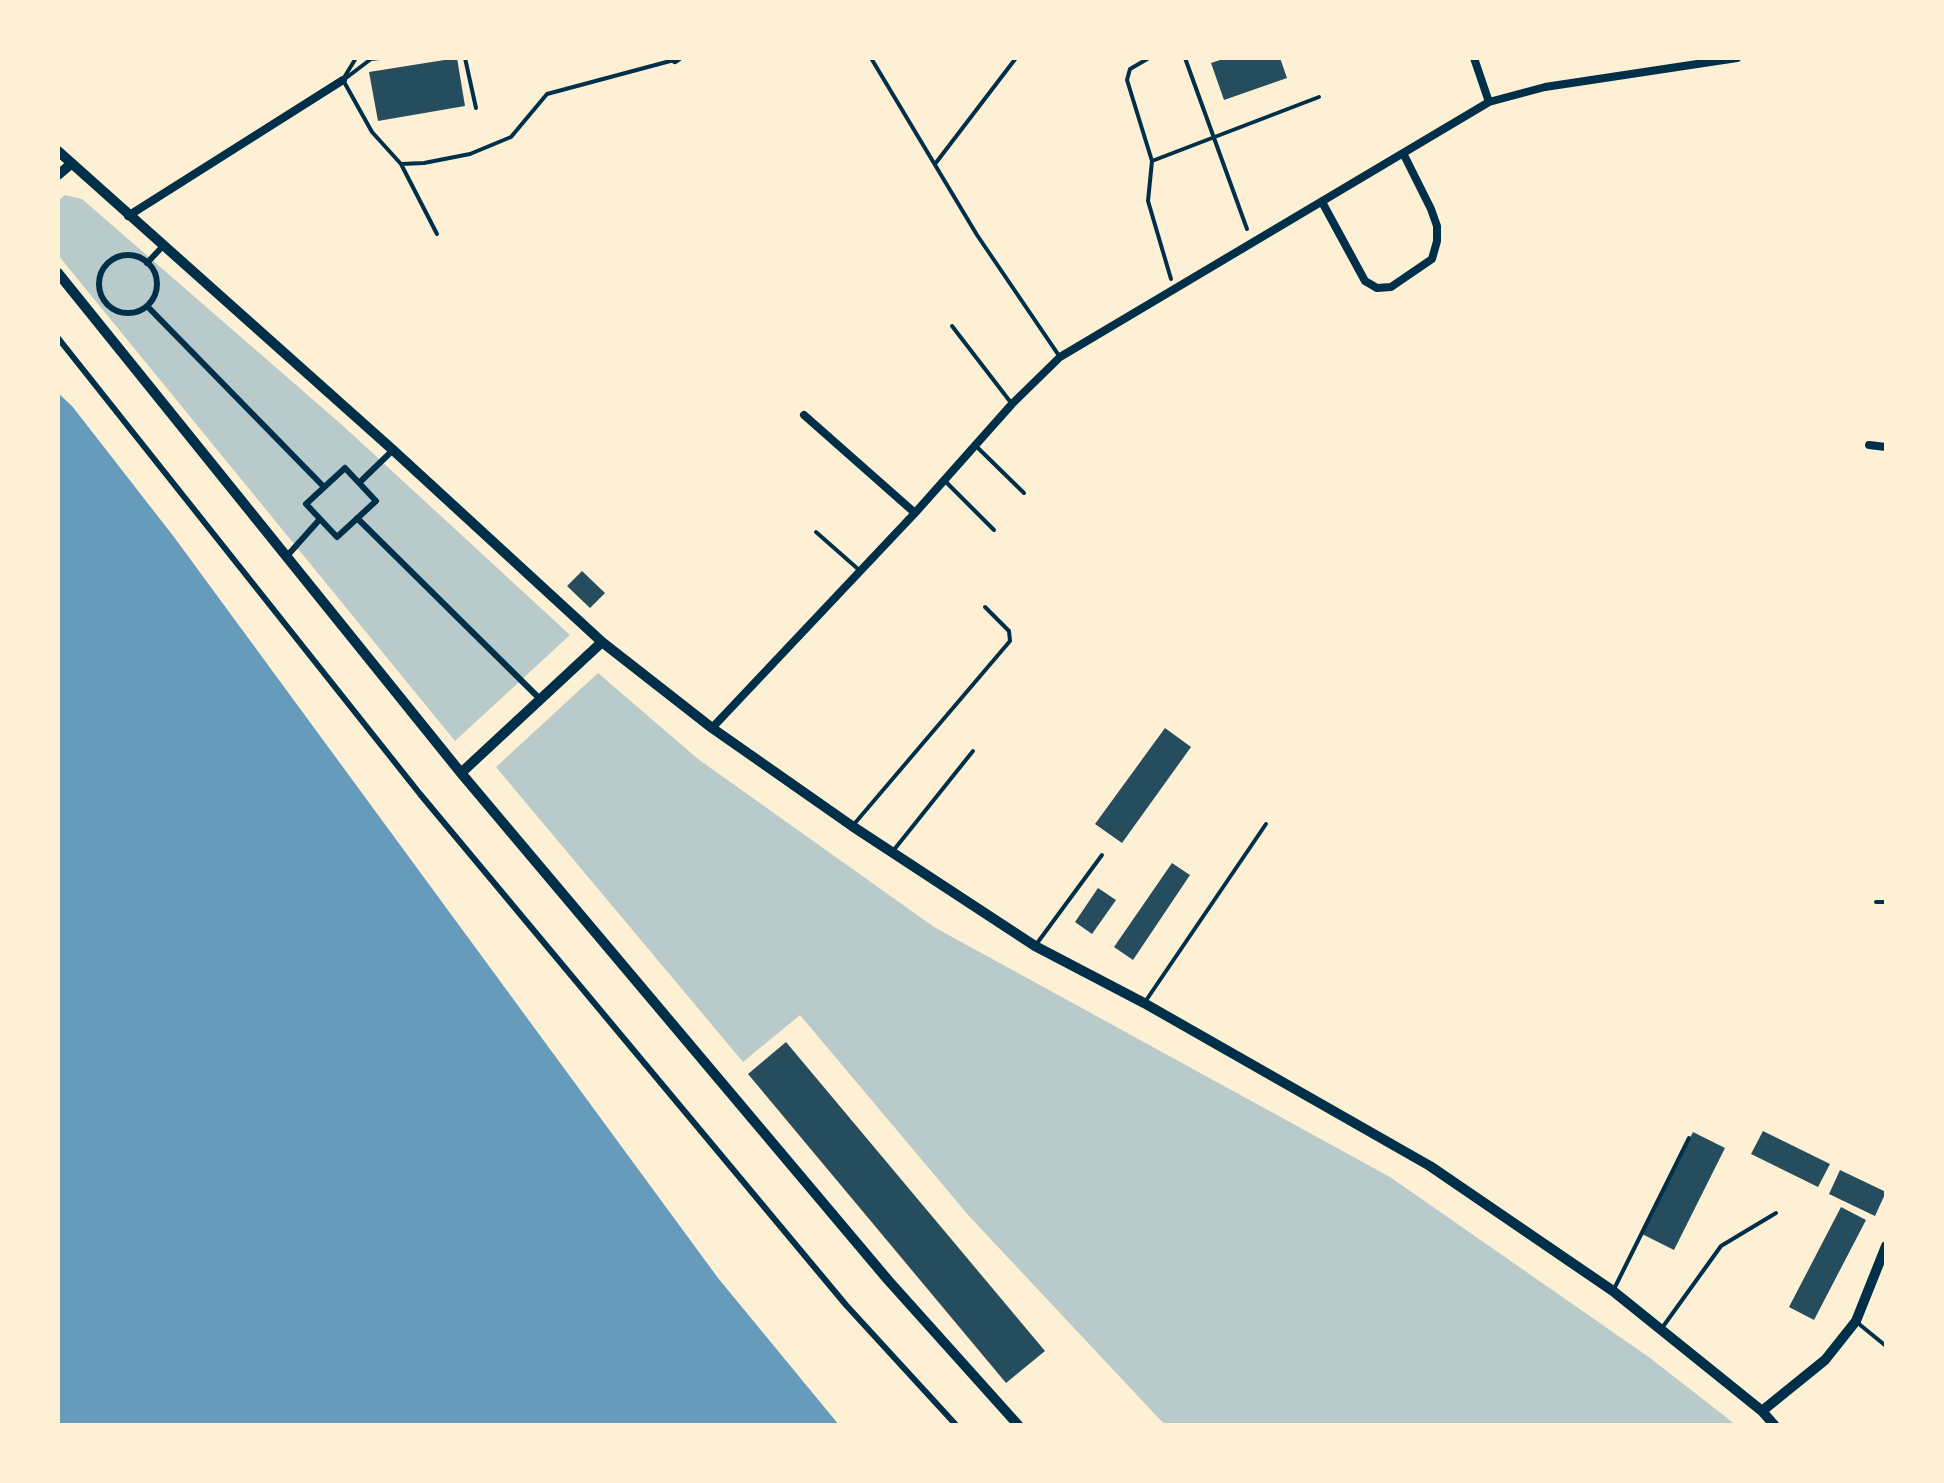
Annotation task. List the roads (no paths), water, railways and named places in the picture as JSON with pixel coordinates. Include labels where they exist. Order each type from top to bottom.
[{"type":"street","points":[[1474,58],[1489,102]]},
{"type":"street","points":[[712,728],[974,444],[1060,357],[1489,102],[1545,87],[1737,58]]},
{"type":"street","points":[[128,216],[343,80]]},
{"type":"street","points":[[58,152],[394,450],[602,642],[712,728],[1035,946],[1144,1003],[1430,1166],[1613,1291],[1776,1426]]},
{"type":"street","points":[[1322,202],[1366,281],[1377,288],[1391,288],[1432,259],[1437,241],[1431,209],[1403,153]]},
{"type":"street","points":[[58,175],[71,164]]},
{"type":"street","points":[[148,263],[164,246]]},
{"type":"street","points":[[131,255],[148,263],[157,286],[148,306],[120,312],[106,303],[99,279],[108,262],[131,255]]},
{"type":"street","points":[[58,273],[461,773],[888,1280],[1019,1426]]},
{"type":"street","points":[[91,314],[106,303]]},
{"type":"street","points":[[148,306],[324,486]]},
{"type":"street","points":[[58,338],[420,794],[846,1305],[957,1426]]},
{"type":"street","points":[[804,416],[914,513]]},
{"type":"street","points":[[1869,445],[1886,447]]},
{"type":"street","points":[[359,483],[394,450]]},
{"type":"street","points":[[344,468],[376,500],[337,537],[306,504],[324,486],[344,468]]},
{"type":"street","points":[[357,518],[541,700]]},
{"type":"street","points":[[287,556],[320,519]]},
{"type":"street","points":[[461,773],[602,642]]},
{"type":"street","points":[[1762,1411],[1825,1360],[1856,1321],[1886,1246]]},
{"type":"lane","points":[[343,80],[356,58]]},
{"type":"lane","points":[[343,80],[380,58]]},
{"type":"lane","points":[[465,58],[476,108]]},
{"type":"lane","points":[[871,58],[977,235],[1060,357]]},
{"type":"lane","points":[[935,164],[1016,58]]},
{"type":"lane","points":[[402,164],[470,154],[510,136],[546,94],[676,59]]},
{"type":"lane","points":[[343,80],[372,132],[402,164],[437,234]]},
{"type":"lane","points":[[952,326],[1012,404]]},
{"type":"lane","points":[[974,444],[1024,493]]},
{"type":"lane","points":[[944,480],[994,530]]},
{"type":"lane","points":[[816,532],[858,570]]},
{"type":"lane","points":[[852,826],[1010,641],[1009,631],[985,607]]},
{"type":"lane","points":[[893,851],[973,751]]},
{"type":"lane","points":[[1144,1003],[1266,824]]},
{"type":"lane","points":[[1035,946],[1102,855]]},
{"type":"lane","points":[[1876,902],[1886,902]]},
{"type":"lane","points":[[1613,1291],[1689,1138]]},
{"type":"lane","points":[[1662,1328],[1721,1246],[1776,1213]]},
{"type":"lane","points":[[1856,1321],[1886,1346]]},
{"type":"water","points":[[58,393],[174,537],[718,1278],[839,1425],[58,1425]]}]
